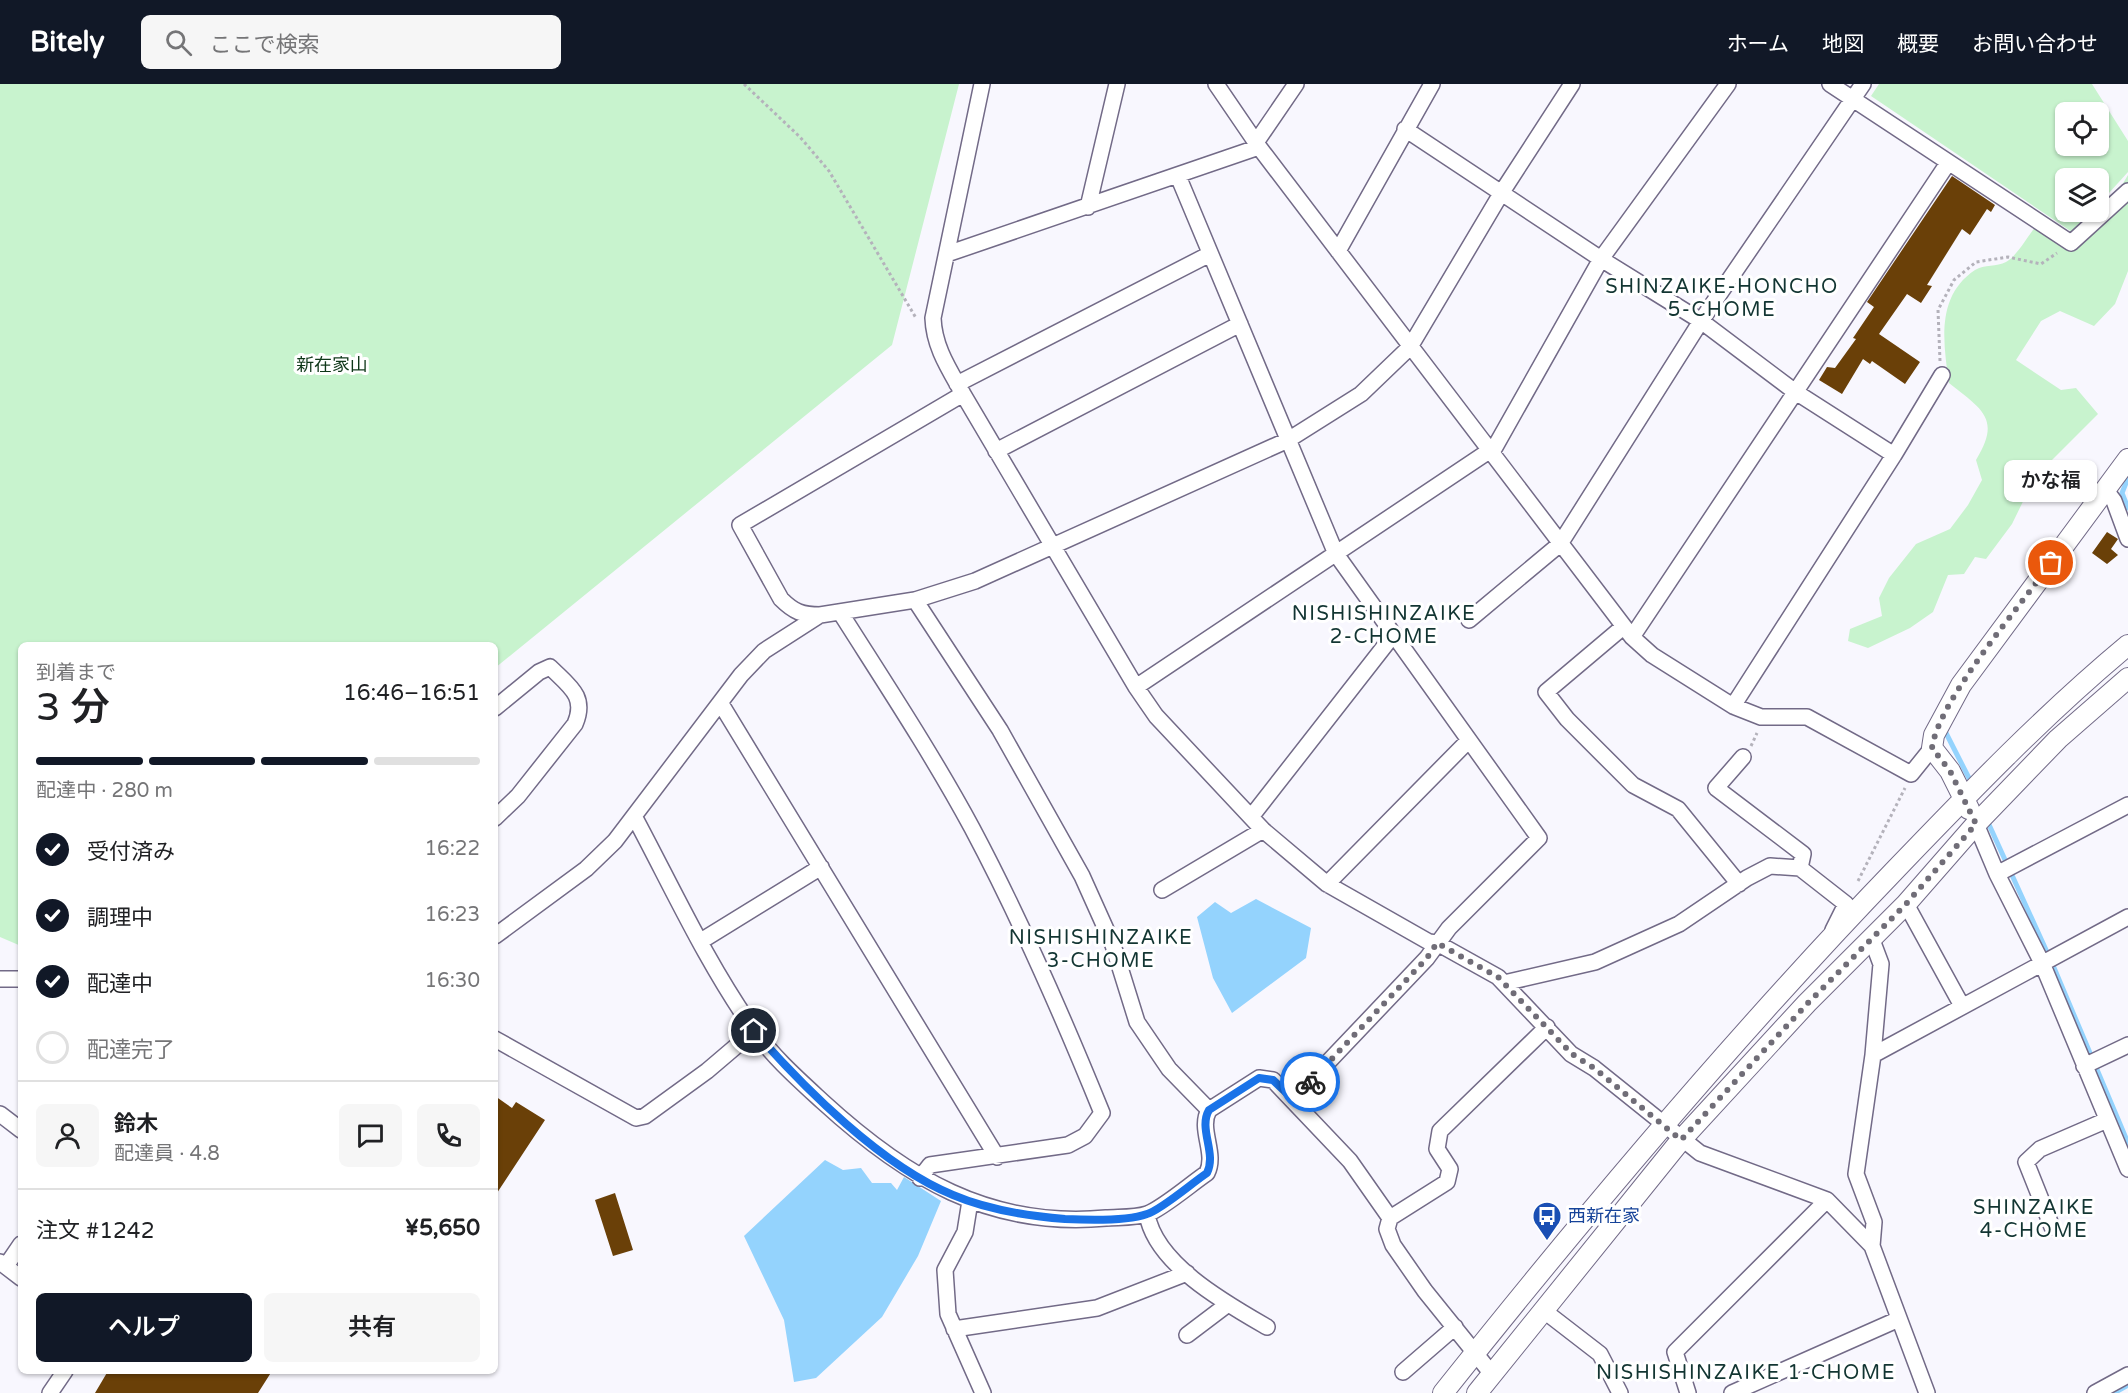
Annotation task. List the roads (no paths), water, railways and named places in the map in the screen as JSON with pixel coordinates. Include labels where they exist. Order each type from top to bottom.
[{"type":"street","points":[[982,84],[933,318],[938,349],[1052,546],[1136,687],[1156,716],[1263,830],[1327,884],[1429,942],[1432,951]]},
{"type":"street","points":[[1088,207],[1117,84]]},
{"type":"street","points":[[1216,84],[1258,144],[1410,347],[1628,632],[1652,655],[1733,706],[1761,717],[1807,717],[1911,774],[1932,748],[1934,735],[1961,685],[2128,459]]},
{"type":"street","points":[[947,254],[1178,176],[1258,144],[1296,84]]},
{"type":"street","points":[[1338,251],[1432,84]]},
{"type":"street","points":[[1210,254],[960,389],[740,525],[781,599],[801,615],[820,615],[915,600],[975,581],[1288,440],[1361,394],[1410,347],[1502,192],[1572,84]]},
{"type":"street","points":[[1136,687],[1496,447],[1601,259],[1728,84]]},
{"type":"street","points":[[1830,84],[2071,243],[2128,191]]},
{"type":"street","points":[[1469,620],[1560,544],[1701,321],[1863,84]]},
{"type":"street","points":[[1406,129],[1601,259],[1701,321],[1794,391],[1894,455]]},
{"type":"street","points":[[1738,884],[1678,809],[1633,785],[1567,719],[1546,692],[1628,632],[1948,163]]},
{"type":"street","points":[[1178,176],[1336,554],[1539,838],[1297,1095]]},
{"type":"street","points":[[996,451],[1240,324]]},
{"type":"street","points":[[1733,706],[1894,455],[1942,375]]},
{"type":"street","points":[[2105,489],[2114,501],[2128,539]]},
{"type":"street","points":[[915,600],[1000,730],[1082,876],[1113,945],[1137,1022],[1169,1069],[1209,1110]]},
{"type":"street","points":[[840,612],[931,756],[972,828],[1018,920],[1102,1113],[1085,1136],[1068,1145],[930,1165],[920,1178]]},
{"type":"street","points":[[498,934],[586,869],[615,841],[741,675],[764,651],[820,615]]},
{"type":"street","points":[[1251,817],[1394,634]]},
{"type":"street","points":[[1443,1393],[1663,1125],[1829,938],[2072,692],[2128,645]]},
{"type":"street","points":[[498,706],[539,672],[550,667],[574,690],[580,702],[580,712],[575,724],[518,796],[498,815]]},
{"type":"street","points":[[1477,1393],[1681,1140],[1808,1003],[1906,904],[1976,824],[2058,739],[2128,678]]},
{"type":"street","points":[[721,704],[997,1157]]},
{"type":"street","points":[[1327,884],[1469,740]]},
{"type":"street","points":[[1932,748],[1950,771],[1965,798],[1997,873],[2048,960],[2084,1066],[2128,1168]]},
{"type":"street","points":[[1743,757],[1716,788],[1803,854],[1800,868]]},
{"type":"street","points":[[1997,873],[2128,804]]},
{"type":"street","points":[[634,816],[701,941],[754,1031],[788,1070],[849,1126],[920,1178],[970,1201],[1035,1217],[1086,1220],[1147,1214],[1207,1173],[1211,1165],[1205,1118],[1209,1110],[1259,1078],[1273,1080],[1297,1095],[1395,1216]]},
{"type":"street","points":[[1162,890],[1263,830]]},
{"type":"street","points":[[1504,983],[1595,962],[1679,924],[1738,884],[1770,866],[1800,868],[1846,904],[1829,938]]},
{"type":"street","points":[[701,941],[821,867]]},
{"type":"street","points":[[1906,904],[1962,1006]]},
{"type":"street","points":[[1877,1053],[2128,917]]},
{"type":"street","points":[[1872,940],[1881,964],[1877,1053],[1857,1170],[1874,1222],[1872,1246]]},
{"type":"street","points":[[1432,951],[1486,968],[1504,983],[1543,1030],[1700,1153],[1827,1200],[1872,1246],[1927,1393]]},
{"type":"street","points":[[0,979],[18,979]]},
{"type":"street","points":[[1492,1374],[1425,1291],[1394,1245],[1387,1228],[1395,1216],[1447,1182],[1450,1169],[1437,1149],[1440,1131],[1543,1030]]},
{"type":"street","points":[[498,1041],[636,1118],[645,1116],[707,1071],[754,1031]]},
{"type":"street","points":[[2084,1066],[2128,1046]]},
{"type":"street","points":[[0,1114],[18,1128]]},
{"type":"street","points":[[2052,1227],[2026,1162],[2040,1149],[2107,1120]]},
{"type":"street","points":[[1688,1393],[1675,1352],[1827,1200]]},
{"type":"street","points":[[970,1201],[965,1232],[945,1270],[948,1314],[983,1393]]},
{"type":"street","points":[[1147,1214],[1149,1226],[1177,1266],[1228,1304],[1267,1327]]},
{"type":"street","points":[[18,1248],[3,1264],[18,1276]]},
{"type":"street","points":[[954,1329],[1097,1308],[1187,1273]]},
{"type":"street","points":[[1187,1335],[1228,1304]]},
{"type":"street","points":[[1543,1310],[1600,1354],[1620,1393]]},
{"type":"street","points":[[1732,1393],[1899,1319]]},
{"type":"street","points":[[1404,1372],[1455,1327]]},
{"type":"street","points":[[50,1393],[63,1374]]},
{"type":"street","points":[[2095,1393],[2128,1375]]},
{"type":"water","points":[[1256,899],[1311,928],[1306,958],[1232,1013],[1213,978],[1197,917],[1215,902],[1231,913]]},
{"type":"water","points":[[825,1160],[843,1170],[861,1168],[872,1183],[891,1183],[897,1190],[904,1177],[941,1201],[918,1256],[882,1317],[816,1378],[794,1382],[784,1320],[744,1236]]},
{"type":"waterway","points":[[2128,478],[2122,493],[2128,508]]},
{"type":"waterway","points":[[1946,733],[1972,784]]},
{"type":"waterway","points":[[1986,818],[2052,963],[2128,1143]]},
{"type":"waterway","points":[[2114,1393],[2128,1385]]},
{"type":"place","name":"かな福","points":[[2051,563]]},
{"type":"place","name":"西新在家","points":[[1547,1242]]},
{"type":"district","name":"SHINZAIKE-HONCHO 5-CHOME","points":[[1722,298]]},
{"type":"district","name":"NISHISHINZAIKE 2-CHOME","points":[[1384,626]]},
{"type":"district","name":"NISHISHINZAIKE 3-CHOME","points":[[1101,950]]},
{"type":"district","name":"SHINZAIKE 4-CHOME","points":[[2034,1220]]},
{"type":"district","name":"NISHISHINZAIKE 1-CHOME","points":[[1746,1373]]},
{"type":"park label","name":"新在家山","points":[[332,365]]}]
